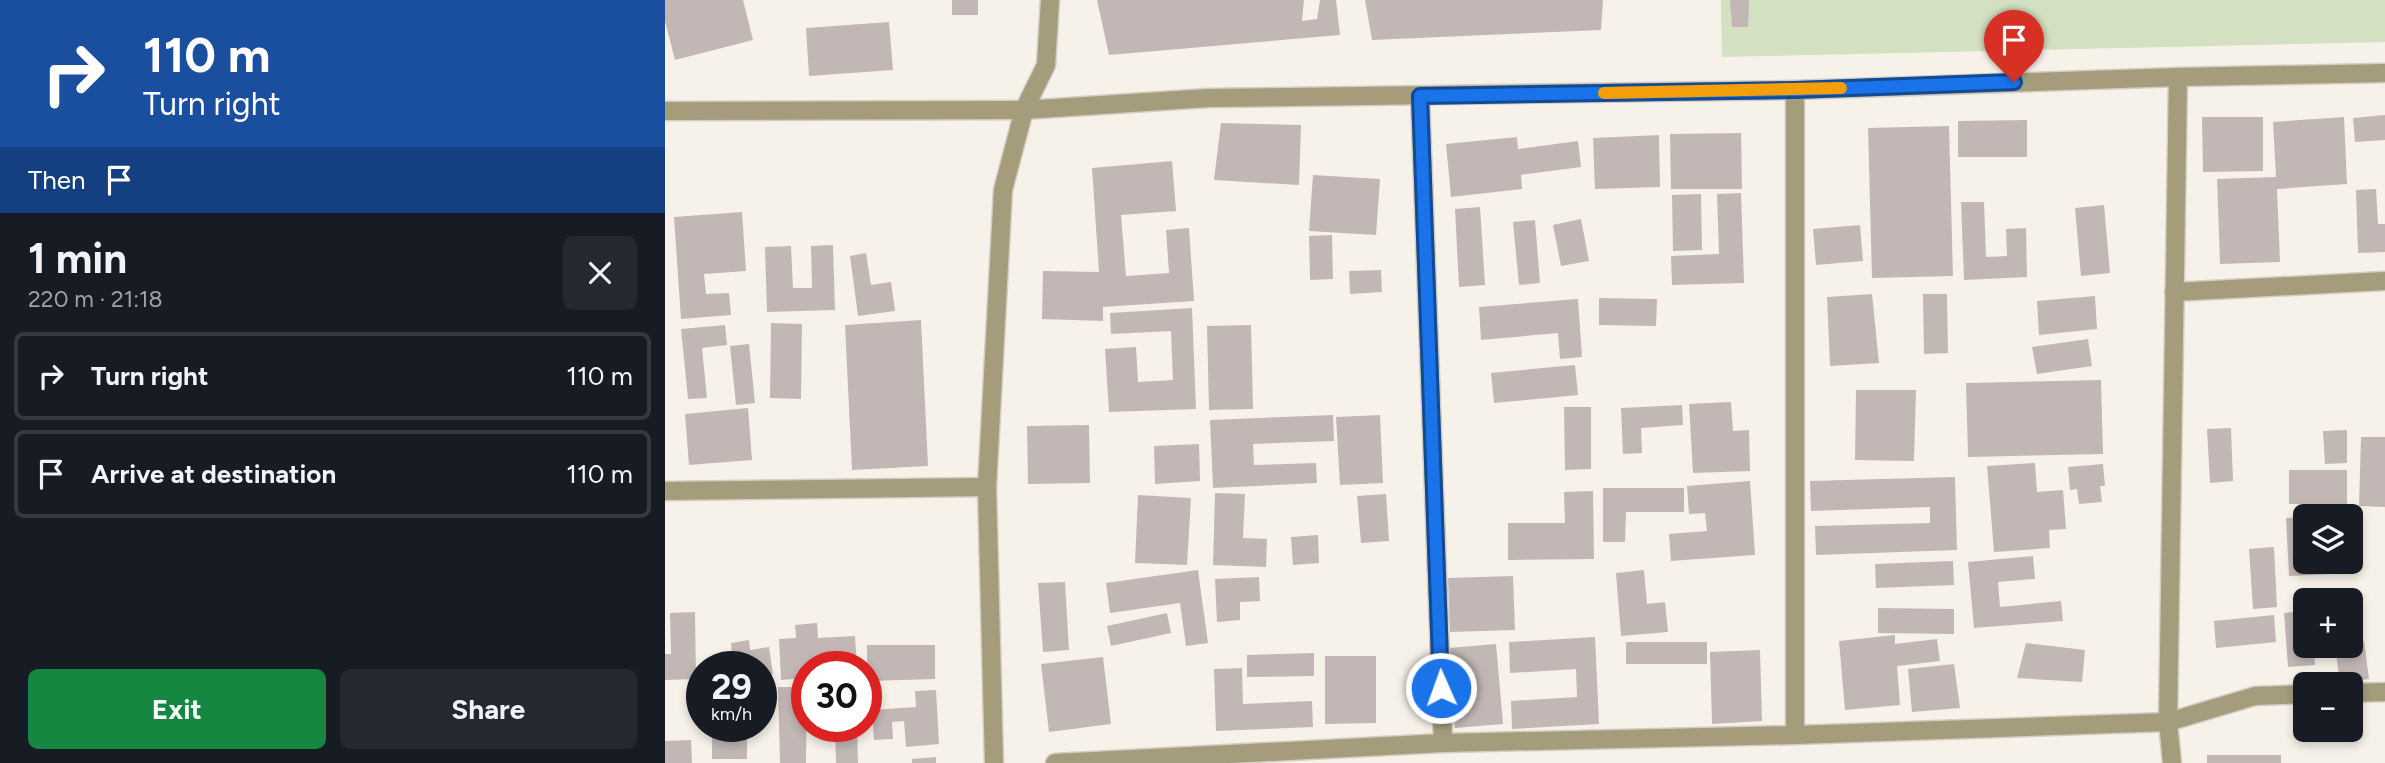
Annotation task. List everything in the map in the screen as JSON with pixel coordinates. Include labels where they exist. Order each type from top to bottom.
[{"type":"street","points":[[994,763],[987,487],[1003,190],[1024,110],[1046,65],[1050,0]]},
{"type":"street","points":[[665,111],[1024,110],[1208,98],[1795,90],[2385,73]]},
{"type":"street","points":[[2172,763],[2168,722],[2178,77]]},
{"type":"street","points":[[1795,90],[1795,735]]},
{"type":"street","points":[[1420,96],[1443,743]]},
{"type":"street","points":[[2174,292],[2385,281]]},
{"type":"street","points":[[665,491],[987,487]]},
{"type":"street","points":[[2363,693],[2385,692]]},
{"type":"street","points":[[1055,763],[1443,743],[1795,735],[2168,722],[2255,696],[2293,694]]},
{"type":"green space","points":[[1721,0],[2385,0],[2385,42],[1722,57]]},
{"type":"building","points":[[665,0],[743,0],[753,40],[675,60],[665,21]]},
{"type":"building","points":[[952,0],[978,0],[978,15],[952,15]]},
{"type":"building","points":[[1097,0],[1304,0],[1302,21],[1317,19],[1320,0],[1336,0],[1340,35],[1109,55]]},
{"type":"building","points":[[1365,0],[1603,0],[1601,30],[1372,40]]},
{"type":"building","points":[[1730,0],[1749,0],[1748,27],[1732,27]]},
{"type":"building","points":[[889,22],[893,70],[809,76],[806,28]]},
{"type":"building","points":[[2385,115],[2385,140],[2355,142],[2353,118]]},
{"type":"building","points":[[2202,117],[2263,117],[2263,171],[2203,172]]},
{"type":"building","points":[[2344,117],[2347,184],[2277,189],[2280,262],[2220,264],[2217,179],[2276,177],[2273,122]]},
{"type":"building","points":[[2027,120],[2027,157],[1958,157],[1958,121]]},
{"type":"building","points":[[1221,123],[1301,125],[1299,185],[1214,180]]},
{"type":"building","points":[[1949,126],[1953,276],[1872,278],[1868,128]]},
{"type":"building","points":[[1741,133],[1742,189],[1671,189],[1670,134]]},
{"type":"building","points":[[1659,135],[1660,187],[1595,189],[1593,138]]},
{"type":"building","points":[[1517,137],[1518,149],[1578,141],[1581,167],[1521,175],[1522,189],[1451,197],[1446,144]]},
{"type":"building","points":[[1172,161],[1176,211],[1121,215],[1126,276],[1169,273],[1166,230],[1189,228],[1194,301],[1103,307],[1103,321],[1042,319],[1043,271],[1099,272],[1092,168]]},
{"type":"building","points":[[1313,175],[1380,179],[1376,235],[1309,231]]},
{"type":"building","points":[[2376,189],[2378,224],[2385,224],[2385,252],[2358,253],[2356,190]]},
{"type":"building","points":[[1741,193],[1744,283],[1672,285],[1671,256],[1719,254],[1717,194]]},
{"type":"building","points":[[1701,194],[1702,250],[1673,251],[1672,195]]},
{"type":"building","points":[[1961,202],[1984,202],[1986,257],[2007,256],[2006,229],[2026,228],[2027,277],[1964,280]]},
{"type":"building","points":[[2104,205],[2110,273],[2081,276],[2075,208]]},
{"type":"building","points":[[1480,207],[1485,285],[1459,287],[1455,209]]},
{"type":"building","points":[[742,212],[746,271],[704,274],[706,294],[729,293],[731,315],[681,319],[674,217]]},
{"type":"building","points":[[1581,219],[1589,261],[1561,266],[1553,225]]},
{"type":"building","points":[[1535,220],[1540,283],[1519,285],[1513,222]]},
{"type":"building","points":[[1860,225],[1863,261],[1816,265],[1813,229]]},
{"type":"building","points":[[1332,235],[1333,279],[1310,280],[1309,236]]},
{"type":"building","points":[[833,245],[835,310],[767,312],[765,247],[791,246],[793,288],[812,288],[811,246]]},
{"type":"building","points":[[866,253],[871,285],[891,282],[895,311],[858,316],[850,256]]},
{"type":"building","points":[[1381,270],[1382,292],[1350,294],[1349,271]]},
{"type":"building","points":[[1872,294],[1879,363],[1830,366],[1827,297]]},
{"type":"building","points":[[1923,294],[1947,294],[1948,353],[1924,354]]},
{"type":"building","points":[[2095,296],[2097,329],[2039,335],[2037,301]]},
{"type":"building","points":[[1599,298],[1657,299],[1656,326],[1599,325]]},
{"type":"building","points":[[1578,299],[1582,357],[1560,359],[1558,333],[1481,340],[1479,307]]},
{"type":"building","points":[[1192,308],[1196,409],[1109,412],[1105,349],[1136,347],[1138,382],[1173,380],[1171,331],[1111,334],[1110,313]]},
{"type":"building","points":[[921,320],[928,466],[852,470],[845,325]]},
{"type":"building","points":[[771,323],[802,324],[801,399],[770,398]]},
{"type":"building","points":[[725,325],[727,345],[702,348],[707,398],[688,399],[681,329]]},
{"type":"building","points":[[1251,325],[1253,409],[1209,410],[1207,326]]},
{"type":"building","points":[[2088,339],[2092,366],[2037,374],[2032,347]]},
{"type":"building","points":[[749,344],[755,403],[736,405],[730,346]]},
{"type":"building","points":[[1575,365],[1578,395],[1494,403],[1491,373]]},
{"type":"building","points":[[2101,380],[2103,454],[1968,457],[1966,383]]},
{"type":"building","points":[[1856,390],[1916,390],[1914,461],[1855,460]]},
{"type":"building","points":[[1731,402],[1733,431],[1749,430],[1750,471],[1693,473],[1689,404]]},
{"type":"building","points":[[1682,405],[1683,425],[1641,428],[1642,453],[1623,454],[1621,408]]},
{"type":"building","points":[[1564,407],[1591,407],[1591,469],[1565,470]]},
{"type":"building","points":[[748,408],[752,460],[689,465],[685,414]]},
{"type":"building","points":[[1333,415],[1334,441],[1253,444],[1254,465],[1316,463],[1317,483],[1213,488],[1210,420]]},
{"type":"building","points":[[1380,415],[1383,483],[1340,485],[1336,417]]},
{"type":"building","points":[[1089,425],[1090,483],[1028,484],[1027,426]]},
{"type":"building","points":[[2231,428],[2233,481],[2210,483],[2207,429]]},
{"type":"building","points":[[2347,430],[2347,463],[2325,464],[2323,431]]},
{"type":"building","points":[[2361,437],[2385,437],[2385,507],[2359,504]]},
{"type":"building","points":[[1199,444],[1200,481],[1155,484],[1154,446]]},
{"type":"building","points":[[2035,463],[2037,492],[2063,490],[2066,529],[2049,530],[2050,548],[1994,552],[1987,466]]},
{"type":"building","points":[[2103,464],[2105,486],[2100,486],[2102,502],[2079,504],[2077,489],[2070,490],[2068,467]]},
{"type":"building","points":[[2289,470],[2347,470],[2347,504],[2289,504]]},
{"type":"building","points":[[1955,477],[1957,550],[1816,555],[1815,526],[1930,523],[1930,507],[1811,511],[1810,481]]},
{"type":"building","points":[[1750,481],[1755,555],[1671,561],[1669,534],[1707,531],[1705,513],[1689,514],[1687,486]]},
{"type":"building","points":[[1603,488],[1684,488],[1684,512],[1626,512],[1625,542],[1603,542]]},
{"type":"building","points":[[1593,491],[1594,559],[1508,560],[1508,523],[1565,523],[1564,492]]},
{"type":"building","points":[[1215,493],[1245,494],[1243,538],[1267,539],[1266,567],[1213,565]]},
{"type":"building","points":[[1386,494],[1389,541],[1361,543],[1357,496]]},
{"type":"building","points":[[1138,495],[1191,498],[1187,565],[1135,563]]},
{"type":"building","points":[[2286,518],[2293,518],[2293,574],[2332,574],[2289,576]]},
{"type":"building","points":[[1318,535],[1319,563],[1293,565],[1291,537]]},
{"type":"building","points":[[2274,547],[2277,607],[2253,609],[2249,549]]},
{"type":"building","points":[[2033,556],[2035,579],[1998,582],[2000,607],[2061,601],[2063,621],[1974,628],[1968,562]]},
{"type":"building","points":[[1953,561],[1954,585],[1876,588],[1875,564]]},
{"type":"building","points":[[1198,570],[1208,643],[1186,646],[1180,603],[1110,613],[1106,583]]},
{"type":"building","points":[[1644,570],[1647,604],[1665,602],[1668,632],[1621,636],[1616,573]]},
{"type":"building","points":[[1513,576],[1515,630],[1450,632],[1448,578]]},
{"type":"building","points":[[1259,577],[1260,601],[1240,602],[1240,620],[1217,622],[1215,579]]},
{"type":"building","points":[[1065,582],[1069,650],[1043,652],[1038,583]]},
{"type":"building","points":[[1878,608],[1954,609],[1954,634],[1878,633]]},
{"type":"building","points":[[695,612],[696,651],[686,651],[686,679],[665,680],[665,654],[671,654],[670,613]]},
{"type":"building","points":[[2293,612],[2293,658],[2315,658],[2315,665],[2288,667],[2284,613]]},
{"type":"building","points":[[1167,613],[1171,633],[1111,646],[1107,626]]},
{"type":"building","points":[[2274,615],[2276,642],[2216,648],[2214,621]]},
{"type":"building","points":[[817,623],[818,638],[855,636],[856,651],[791,651],[791,679],[781,680],[779,639],[796,638],[795,625]]},
{"type":"building","points":[[1895,635],[1895,644],[1937,639],[1940,661],[1897,666],[1900,705],[1845,710],[1839,641]]},
{"type":"building","points":[[1595,637],[1599,724],[1512,729],[1511,701],[1577,697],[1576,669],[1510,673],[1509,642]]},
{"type":"building","points":[[749,640],[750,650],[769,647],[770,651],[732,651],[731,643]]},
{"type":"building","points":[[2363,641],[2369,679],[2363,680],[2363,672],[2339,672],[2337,658],[2363,658]]},
{"type":"building","points":[[1626,642],[1707,642],[1707,664],[1626,664]]},
{"type":"building","points":[[2026,643],[2085,650],[2082,682],[2017,678]]},
{"type":"building","points":[[1496,644],[1503,724],[1455,728],[1449,648]]},
{"type":"building","points":[[867,645],[935,645],[935,679],[882,681],[882,651],[867,651]]},
{"type":"building","points":[[1760,650],[1762,721],[1712,724],[1710,652]]},
{"type":"building","points":[[1314,653],[1314,676],[1247,677],[1247,655]]},
{"type":"building","points":[[1325,656],[1376,656],[1376,723],[1325,724]]},
{"type":"building","points":[[1103,657],[1111,724],[1049,732],[1041,664]]},
{"type":"building","points":[[1954,664],[1960,708],[1912,712],[1908,669]]},
{"type":"building","points":[[1242,668],[1243,704],[1312,701],[1313,727],[1216,731],[1214,669]]},
{"type":"building","points":[[778,687],[791,687],[791,742],[806,742],[806,763],[780,763]]},
{"type":"building","points":[[936,690],[939,744],[906,747],[904,721],[892,722],[893,739],[882,740],[882,709],[916,707],[915,691]]},
{"type":"building","points":[[665,741],[691,742],[692,763],[665,763]]},
{"type":"building","points":[[712,742],[747,742],[747,759],[712,759]]},
{"type":"building","points":[[835,742],[857,742],[858,763],[836,763]]},
{"type":"building","points":[[2207,755],[2281,755],[2281,763],[2207,763]]},
{"type":"building","points":[[936,757],[936,763],[912,763],[912,759]]},
{"type":"slow traffic","points":[[1604,93],[1841,88]]},
{"type":"route","points":[[1441,688],[1420,96],[1795,90],[2014,82]]}]
